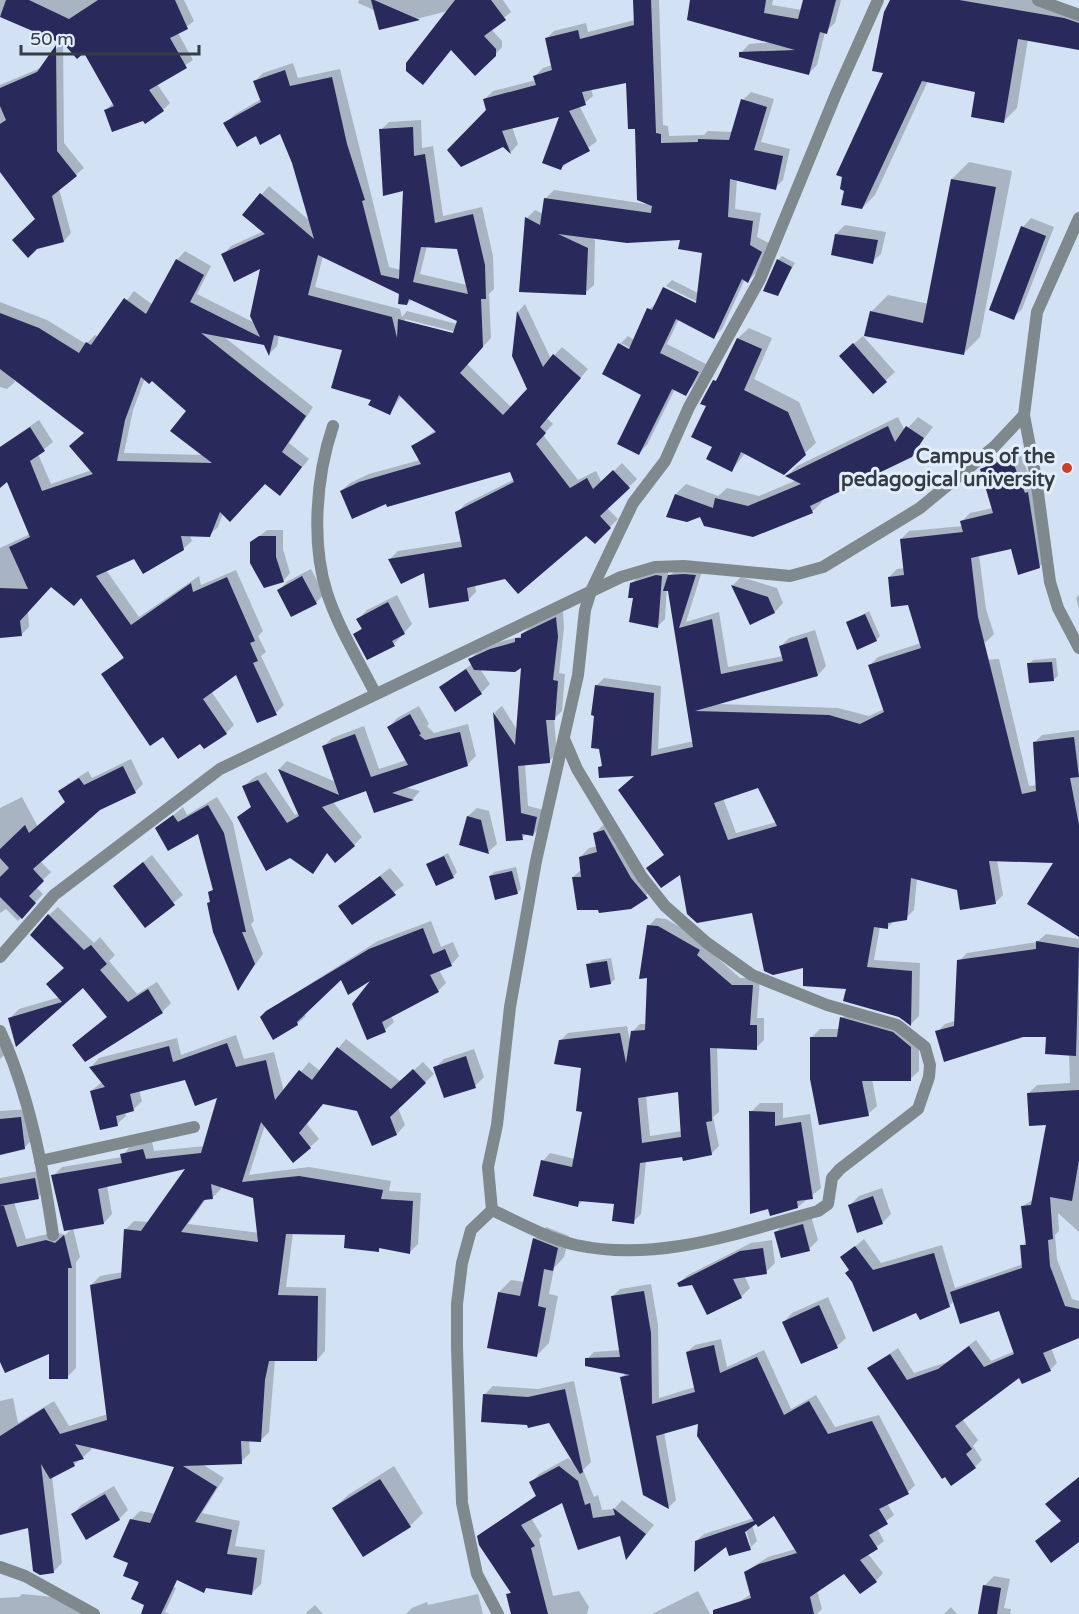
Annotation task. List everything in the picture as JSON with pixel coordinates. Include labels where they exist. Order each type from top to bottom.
[{"type":"street","points":[[492,1210],[488,1167],[496,1125],[510,1007],[536,861],[565,741],[578,675],[585,610],[591,591],[633,503],[664,461],[689,407],[760,279],[836,94],[878,0]]},
{"type":"street","points":[[1038,0],[1079,15]]},
{"type":"street","points":[[1079,218],[1037,312],[1024,415],[1036,478],[1050,582],[1058,608],[1079,648]]},
{"type":"street","points":[[0,957],[54,895],[220,769],[621,577],[655,567],[684,566],[790,576],[823,567],[920,508],[994,447],[1024,415]]},
{"type":"street","points":[[333,426],[319,477],[322,576],[328,596],[375,693]]},
{"type":"street","points":[[492,1210],[546,1236],[576,1245],[641,1250],[707,1242],[818,1211],[828,1204],[832,1178],[840,1169],[918,1109],[929,1077],[930,1065],[925,1047],[897,1024],[827,1005],[752,975],[707,943],[665,906],[642,877],[577,769],[565,741]]},
{"type":"street","points":[[0,1031],[23,1097],[40,1161],[52,1235]]},
{"type":"street","points":[[40,1161],[194,1127]]},
{"type":"street","points":[[492,1210],[471,1230],[462,1263],[457,1305],[457,1347],[462,1503],[477,1574],[498,1614]]},
{"type":"street","points":[[0,1567],[25,1576],[94,1614]]},
{"type":"building","points":[[6,0],[29,0],[69,19],[98,0],[175,0],[188,29],[170,38],[187,68],[149,90],[164,111],[145,124],[143,121],[112,132],[104,110],[114,106],[84,53],[77,59],[56,35],[56,41],[0,17]]},
{"type":"building","points":[[371,0],[374,0],[420,20],[379,30]]},
{"type":"building","points":[[455,0],[491,0],[506,20],[484,36],[496,49],[496,56],[475,76],[451,50],[423,85],[406,71],[406,63]]},
{"type":"building","points":[[633,0],[651,0],[656,133],[661,134],[661,143],[698,142],[698,139],[729,140],[741,99],[767,107],[754,150],[783,156],[776,190],[730,179],[728,217],[753,221],[750,245],[762,252],[748,283],[742,279],[714,339],[676,319],[660,353],[699,372],[686,396],[672,389],[639,455],[617,444],[641,395],[602,374],[618,343],[629,349],[647,308],[652,310],[663,287],[696,303],[702,253],[678,249],[680,240],[627,243],[558,234],[588,248],[586,295],[519,292],[525,217],[540,225],[544,198],[651,213],[652,206],[637,200],[635,129],[628,129],[626,83],[582,92],[586,105],[569,111],[590,151],[563,165],[561,170],[542,163],[559,117],[502,131],[511,154],[503,147],[461,167],[447,150],[486,110],[483,99],[536,85],[533,76],[552,70],[545,38],[578,30],[580,39],[634,25]]},
{"type":"building","points":[[690,0],[766,0],[764,13],[798,19],[803,0],[836,0],[827,34],[820,32],[809,75],[739,57],[739,52],[795,50],[687,20]]},
{"type":"building","points":[[890,0],[959,0],[1064,18],[1079,23],[1079,50],[1018,39],[1004,123],[971,117],[975,92],[922,81],[862,209],[841,205],[844,191],[840,189],[842,177],[836,175],[883,73],[872,71],[884,12]]},
{"type":"building","points":[[56,45],[57,151],[77,176],[52,196],[64,242],[37,249],[28,258],[12,240],[35,219],[0,172],[0,124],[6,120],[0,106],[0,88],[37,72]]},
{"type":"building","points":[[285,70],[290,86],[332,77],[347,144],[365,200],[362,201],[381,275],[399,279],[403,191],[383,196],[379,129],[413,127],[414,156],[425,154],[435,223],[473,214],[485,265],[486,299],[481,299],[483,347],[460,373],[503,415],[527,389],[512,356],[517,311],[543,367],[553,354],[581,378],[540,427],[546,433],[536,444],[570,488],[587,478],[593,489],[613,470],[630,488],[600,516],[611,528],[595,544],[586,536],[518,594],[505,579],[467,588],[469,601],[429,608],[424,573],[401,584],[388,559],[462,547],[455,512],[514,482],[510,472],[387,507],[386,504],[352,519],[340,491],[359,482],[421,464],[411,446],[436,432],[399,395],[390,415],[368,405],[371,400],[331,388],[342,350],[274,335],[269,356],[264,345],[201,333],[306,416],[282,452],[302,467],[280,496],[265,484],[230,522],[220,512],[210,537],[181,536],[184,550],[143,574],[134,559],[96,576],[131,625],[191,583],[193,592],[227,577],[255,641],[250,643],[258,661],[253,663],[277,715],[257,723],[236,675],[203,699],[227,734],[204,749],[200,744],[178,759],[163,737],[150,746],[101,674],[124,658],[81,598],[74,606],[51,587],[20,621],[22,636],[0,638],[0,588],[28,589],[9,547],[30,537],[7,482],[0,488],[0,447],[30,427],[45,451],[30,461],[42,491],[93,474],[69,446],[84,433],[0,369],[0,313],[39,328],[79,353],[86,342],[91,345],[124,298],[146,314],[176,259],[204,275],[190,302],[260,337],[250,316],[260,269],[234,282],[221,254],[265,234],[242,215],[260,193],[314,239],[292,163],[280,134],[260,145],[256,136],[237,147],[223,123],[261,102],[253,81]],"holes":[[[421,247],[457,249],[468,294],[413,282]],[[318,255],[399,294],[398,304],[407,305],[409,299],[457,321],[453,333],[398,319],[397,338],[392,317],[308,295]],[[141,377],[149,384],[152,381],[186,411],[170,431],[212,463],[117,461],[125,420]]]},
{"type":"building","points":[[951,179],[996,187],[964,355],[864,336],[870,311],[923,323]]},
{"type":"building","points":[[1021,226],[1046,236],[1014,320],[989,310]]},
{"type":"building","points":[[835,234],[878,240],[873,264],[831,255]]},
{"type":"building","points":[[777,259],[792,267],[778,296],[763,291]]},
{"type":"building","points":[[737,338],[762,349],[744,390],[788,412],[806,455],[784,475],[741,452],[732,472],[706,459],[712,447],[691,437],[706,406],[700,404],[713,380],[716,381]]},
{"type":"building","points":[[853,343],[887,382],[873,394],[839,356]]},
{"type":"building","points":[[888,426],[895,442],[906,426],[924,438],[912,457],[810,506],[813,513],[753,537],[704,526],[700,517],[687,522],[666,517],[675,494],[713,508],[715,498],[748,506],[801,484],[785,476]]},
{"type":"building","points":[[1011,457],[1025,493],[1028,492],[1040,568],[1018,575],[1011,549],[971,558],[978,617],[1022,794],[1036,791],[1033,742],[1074,737],[1079,777],[1070,778],[1079,825],[1079,937],[1027,904],[1053,863],[989,861],[996,904],[960,910],[957,890],[911,878],[907,920],[888,923],[888,929],[874,927],[867,967],[912,971],[911,1026],[899,1017],[843,1001],[846,989],[803,986],[803,968],[773,975],[764,971],[752,913],[697,923],[687,914],[680,875],[661,888],[646,868],[664,855],[618,790],[634,776],[599,778],[598,767],[602,766],[599,749],[591,748],[594,716],[591,715],[595,685],[654,693],[651,756],[693,747],[668,591],[663,591],[668,575],[684,574],[696,575],[679,628],[712,619],[721,674],[783,661],[779,646],[807,637],[818,676],[695,711],[829,715],[860,724],[884,712],[868,665],[921,648],[908,605],[891,607],[888,577],[904,575],[900,539],[963,532],[960,521],[993,513],[980,469]],"holes":[[[758,788],[777,826],[728,840],[714,803]]]},
{"type":"building","points":[[259,536],[276,536],[276,557],[284,582],[264,588],[250,563],[250,542]]},
{"type":"building","points":[[656,575],[662,576],[658,628],[629,622],[633,598],[628,598],[630,583]]},
{"type":"building","points":[[302,576],[317,604],[291,617],[277,590]]},
{"type":"building","points":[[731,585],[768,597],[775,613],[750,625]]},
{"type":"building","points":[[388,602],[405,634],[392,641],[395,646],[367,660],[353,634],[362,629],[356,619]]},
{"type":"building","points":[[865,614],[877,641],[857,650],[846,622]]},
{"type":"building","points":[[556,617],[558,637],[553,680],[558,681],[555,720],[546,720],[550,763],[518,766],[521,813],[537,817],[533,836],[522,834],[523,840],[506,841],[493,712],[515,745],[521,668],[515,672],[474,670],[468,659],[490,649],[515,642],[515,638],[521,638],[521,634]]},
{"type":"building","points":[[1052,662],[1054,681],[1029,683],[1027,663]]},
{"type":"building","points":[[466,669],[482,694],[455,712],[439,687]]},
{"type":"building","points":[[410,714],[421,734],[419,735],[425,740],[460,732],[468,766],[392,793],[414,800],[374,813],[366,791],[322,807],[355,846],[335,863],[327,853],[313,874],[290,858],[266,871],[237,817],[251,807],[242,786],[258,780],[287,823],[299,816],[278,769],[339,795],[322,746],[355,734],[371,777],[408,765],[387,727]]},
{"type":"building","points":[[123,766],[136,793],[100,810],[33,869],[44,881],[29,896],[36,903],[22,919],[0,897],[0,877],[9,868],[0,858],[0,849],[25,825],[29,833],[65,802],[58,791],[79,778],[84,785]]},
{"type":"building","points":[[208,805],[224,833],[246,932],[242,932],[255,964],[238,991],[213,932],[207,903],[210,902],[208,892],[213,890],[198,834],[168,851],[155,828],[173,815],[178,822]]},
{"type":"building","points":[[467,816],[481,820],[489,854],[459,845]]},
{"type":"building","points":[[604,830],[631,878],[648,898],[631,909],[599,913],[598,910],[577,910],[572,877],[581,877],[579,857],[597,852],[593,833]]},
{"type":"building","points":[[444,856],[454,878],[436,886],[426,864]]},
{"type":"building","points":[[143,862],[175,905],[145,928],[113,886]]},
{"type":"building","points":[[512,871],[518,894],[495,900],[489,876]]},
{"type":"building","points":[[380,876],[396,895],[352,925],[338,906]]},
{"type":"building","points":[[48,914],[84,950],[91,945],[107,964],[100,970],[128,1002],[148,989],[163,1013],[85,1062],[72,1045],[107,1017],[83,988],[16,1047],[8,1018],[62,1002],[46,984],[64,968],[30,935]]},
{"type":"building","points":[[647,925],[658,926],[700,950],[697,955],[732,985],[753,985],[750,1025],[757,1025],[757,1050],[710,1048],[712,1121],[706,1122],[712,1155],[683,1161],[682,1157],[640,1163],[634,1224],[612,1221],[614,1204],[579,1201],[578,1207],[533,1196],[541,1160],[572,1167],[582,1112],[576,1111],[581,1068],[554,1064],[559,1040],[620,1033],[626,1063],[631,1031],[645,1030],[647,978],[639,979]],"holes":[[[678,1092],[681,1137],[642,1143],[638,1098]]]},
{"type":"building","points":[[423,928],[433,954],[445,949],[452,966],[430,975],[439,992],[382,1022],[386,1032],[367,1040],[352,1004],[370,981],[348,995],[341,980],[297,1022],[298,1025],[273,1040],[260,1017],[266,1011],[369,949]]},
{"type":"building","points":[[1036,941],[1079,948],[1076,1056],[1045,1054],[1046,1037],[1023,1037],[944,1062],[935,1031],[954,1026],[957,960],[1036,949]]},
{"type":"building","points":[[607,961],[611,984],[590,988],[586,964]]},
{"type":"building","points":[[840,1017],[893,1032],[911,1047],[911,1081],[862,1081],[869,1116],[819,1125],[810,1079],[810,1037],[837,1037]]},
{"type":"building","points":[[227,1043],[236,1067],[266,1060],[275,1100],[299,1070],[312,1080],[337,1047],[391,1089],[413,1069],[426,1083],[390,1117],[397,1135],[372,1146],[357,1111],[323,1104],[299,1133],[311,1148],[293,1163],[261,1122],[242,1182],[299,1176],[383,1190],[381,1199],[413,1201],[410,1254],[379,1248],[379,1252],[344,1248],[345,1235],[286,1234],[278,1295],[318,1296],[317,1361],[269,1361],[265,1380],[261,1442],[241,1441],[242,1464],[183,1466],[217,1487],[195,1522],[232,1530],[227,1554],[257,1558],[252,1595],[206,1588],[204,1593],[177,1580],[161,1614],[141,1614],[144,1605],[131,1599],[139,1582],[123,1576],[128,1563],[113,1557],[130,1519],[150,1523],[174,1467],[75,1444],[84,1459],[73,1462],[75,1466],[50,1479],[41,1464],[54,1573],[40,1575],[33,1571],[28,1528],[0,1535],[0,1436],[44,1408],[60,1434],[107,1420],[90,1285],[121,1278],[124,1229],[141,1231],[185,1169],[98,1189],[104,1224],[64,1231],[51,1175],[122,1163],[120,1154],[143,1149],[146,1159],[201,1153],[217,1098],[195,1106],[185,1080],[130,1094],[134,1111],[116,1116],[118,1126],[100,1130],[90,1091],[105,1087],[89,1067],[169,1046],[173,1062]],"holes":[[[211,1184],[253,1198],[258,1242],[181,1232],[204,1200],[213,1199]]]},
{"type":"building","points":[[466,1056],[476,1088],[444,1098],[433,1067]]},
{"type":"building","points":[[1079,1090],[1079,1160],[1072,1201],[1050,1197],[1053,1239],[1048,1240],[1050,1266],[1065,1306],[1079,1309],[1079,1338],[1043,1353],[1051,1371],[1022,1384],[1019,1378],[955,1426],[972,1449],[966,1454],[976,1468],[951,1486],[945,1477],[942,1479],[867,1368],[890,1354],[907,1380],[938,1369],[969,1346],[984,1367],[1014,1354],[999,1311],[960,1324],[950,1292],[1022,1268],[1020,1245],[1026,1245],[1021,1206],[1031,1205],[1046,1125],[1029,1126],[1027,1093]]},
{"type":"building","points":[[749,1111],[775,1112],[775,1126],[801,1122],[813,1199],[797,1201],[798,1208],[770,1216],[768,1209],[750,1214]]},
{"type":"building","points":[[21,1117],[25,1149],[0,1155],[0,1119]]},
{"type":"building","points":[[35,1178],[39,1199],[0,1206],[0,1184]]},
{"type":"building","points":[[873,1196],[883,1224],[857,1233],[848,1205]]},
{"type":"building","points":[[0,1206],[4,1206],[17,1247],[46,1240],[55,1243],[64,1235],[72,1268],[68,1268],[68,1379],[49,1379],[49,1354],[5,1373],[0,1362]]},
{"type":"building","points":[[803,1224],[810,1251],[781,1258],[774,1232]]},
{"type":"building","points":[[533,1238],[558,1248],[553,1271],[544,1269],[538,1306],[546,1308],[537,1357],[487,1348],[498,1292],[520,1296]]},
{"type":"building","points":[[855,1246],[873,1270],[934,1253],[950,1307],[920,1320],[916,1313],[873,1332],[852,1282],[845,1273],[849,1270],[840,1257]]},
{"type":"building","points":[[763,1248],[767,1274],[733,1279],[742,1298],[707,1315],[692,1285],[679,1287],[677,1283],[740,1251]]},
{"type":"building","points":[[644,1291],[651,1333],[652,1404],[695,1392],[686,1352],[714,1345],[720,1373],[757,1357],[784,1415],[809,1401],[828,1434],[872,1421],[909,1494],[879,1509],[888,1524],[869,1535],[878,1549],[860,1560],[877,1582],[860,1594],[844,1574],[810,1597],[814,1614],[713,1614],[713,1610],[751,1598],[744,1572],[759,1564],[797,1553],[774,1516],[758,1527],[756,1524],[745,1532],[751,1550],[729,1556],[726,1547],[694,1572],[695,1541],[754,1521],[697,1436],[698,1424],[656,1436],[669,1509],[643,1495],[620,1377],[630,1375],[585,1366],[585,1358],[620,1357],[611,1296]]},
{"type":"building","points":[[819,1305],[838,1348],[801,1364],[782,1322]]},
{"type":"building","points":[[565,1389],[583,1472],[580,1474],[549,1423],[528,1428],[527,1425],[481,1422],[483,1394],[528,1397]]},
{"type":"building","points":[[559,1466],[578,1481],[585,1505],[590,1503],[593,1518],[615,1515],[613,1508],[646,1534],[626,1560],[620,1536],[578,1550],[562,1503],[521,1525],[535,1546],[531,1548],[548,1614],[511,1614],[506,1594],[511,1593],[479,1545],[477,1536],[536,1496],[529,1482]]},
{"type":"building","points":[[1079,1477],[1079,1542],[1051,1563],[1035,1541],[1061,1521],[1045,1504]]},
{"type":"building","points":[[380,1479],[411,1527],[363,1557],[332,1508]]},
{"type":"building","points":[[105,1494],[120,1520],[86,1540],[71,1514]]},
{"type":"building","points":[[983,1585],[1001,1588],[997,1614],[978,1614]]},
{"type":"place","name":"Campus of the pedagogical university","points":[[1067,468]]}]
